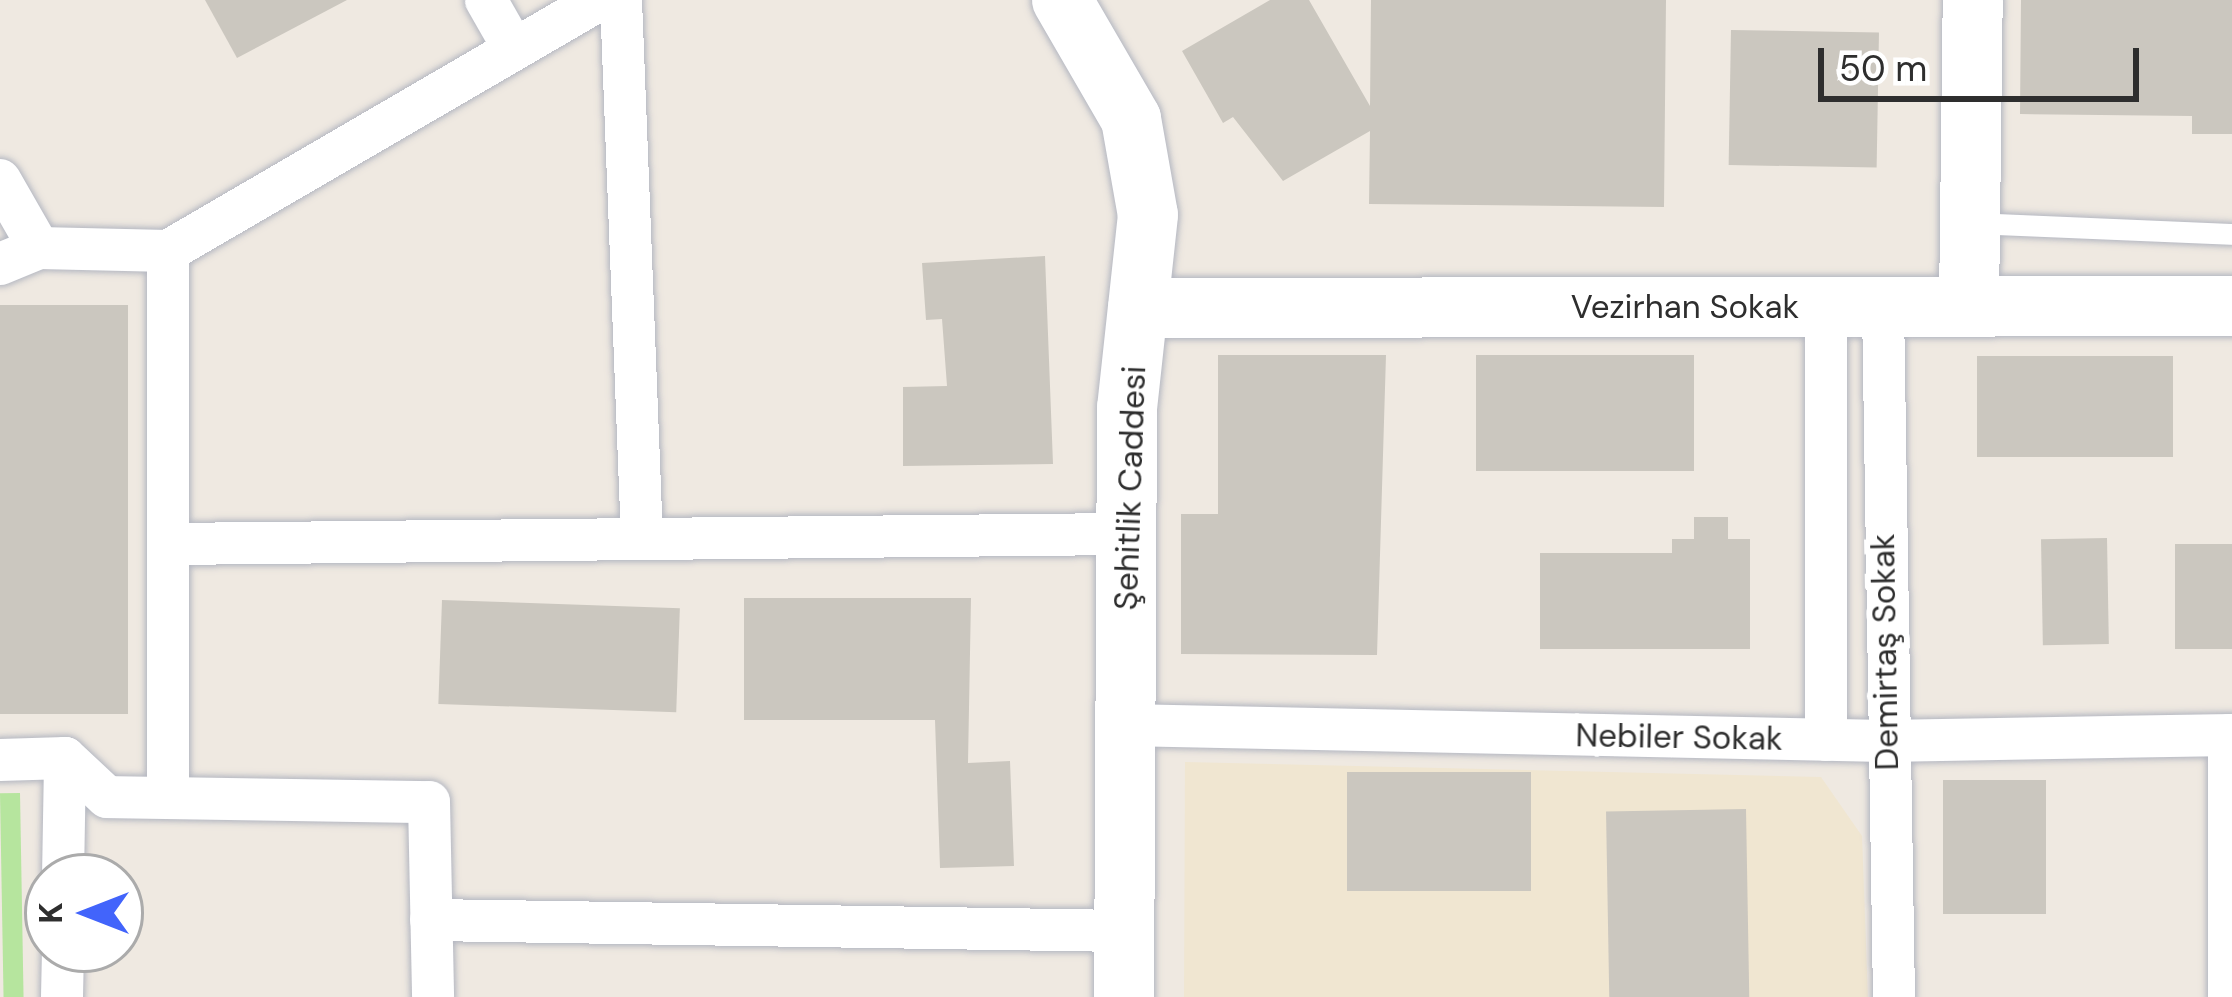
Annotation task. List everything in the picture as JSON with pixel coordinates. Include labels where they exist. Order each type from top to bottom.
[{"type":"street","points":[[486,0],[514,49]]},
{"type":"street","points":[[0,180],[20,256],[168,251],[599,0]]},
{"type":"street","points":[[621,0],[642,539]]},
{"type":"street","name":"Şehitlik Caddesi","points":[[1062,0],[1131,119],[1148,215],[1138,308],[1127,534],[1124,997]]},
{"type":"street","points":[[1969,306],[1973,0]]},
{"type":"street","points":[[168,251],[168,798]]},
{"type":"street","name":"Vezirhan Sokak","points":[[1138,308],[2232,306]]},
{"type":"street","points":[[1826,740],[1855,307]]},
{"type":"street","name":"Demirtaş Sokak","points":[[1855,307],[1885,742],[1894,997]]},
{"type":"street","points":[[168,544],[1127,534]]},
{"type":"street","name":"Nebiler Sokak","points":[[1125,725],[1885,742],[2231,735]]},
{"type":"street","points":[[2229,997],[2231,735]]},
{"type":"street","points":[[63,853],[64,758]]},
{"type":"street","points":[[0,760],[64,758],[107,796],[429,802],[433,997]]},
{"type":"street","points":[[431,920],[1124,932]]},
{"type":"lane","points":[[1970,223],[2232,234]]},
{"type":"shaded area","points":[[1185,762],[1821,777],[1862,836],[1868,997],[1184,997]]},
{"type":"green space","points":[[0,793],[20,793],[24,997],[4,997]]},
{"type":"building","points":[[205,0],[347,0],[237,58]]},
{"type":"building","points":[[1270,0],[1309,0],[1370,106],[1371,0],[1666,0],[1664,207],[1369,204],[1370,131],[1283,181],[1233,117],[1223,123],[1182,51]]},
{"type":"building","points":[[2021,0],[2232,0],[2232,134],[2192,134],[2192,116],[2020,114]]},
{"type":"building","points":[[1731,30],[1879,33],[1877,168],[1729,165]]},
{"type":"building","points":[[1045,256],[1053,464],[903,466],[903,387],[947,386],[942,319],[926,320],[922,263]]},
{"type":"building","points":[[0,305],[128,305],[128,714],[0,714]]},
{"type":"building","points":[[1218,355],[1386,355],[1377,655],[1181,654],[1181,514],[1218,514]]},
{"type":"building","points":[[1476,355],[1694,355],[1694,471],[1476,471]]},
{"type":"building","points":[[1977,356],[2173,356],[2173,457],[1977,457]]},
{"type":"building","points":[[1694,517],[1728,517],[1728,539],[1750,539],[1750,649],[1540,649],[1540,553],[1672,553],[1672,539],[1694,539]]},
{"type":"building","points":[[2107,538],[2109,644],[2043,645],[2041,539]]},
{"type":"building","points":[[2175,544],[2232,544],[2232,649],[2175,649]]},
{"type":"building","points":[[744,598],[971,598],[968,763],[1010,761],[1014,866],[940,868],[935,720],[744,720]]},
{"type":"building","points":[[442,600],[680,608],[676,712],[438,704]]},
{"type":"building","points":[[1347,772],[1531,772],[1531,891],[1347,891]]},
{"type":"building","points":[[1943,780],[2046,780],[2046,914],[1943,914]]},
{"type":"building","points":[[1746,809],[1749,997],[1609,997],[1606,811]]}]
